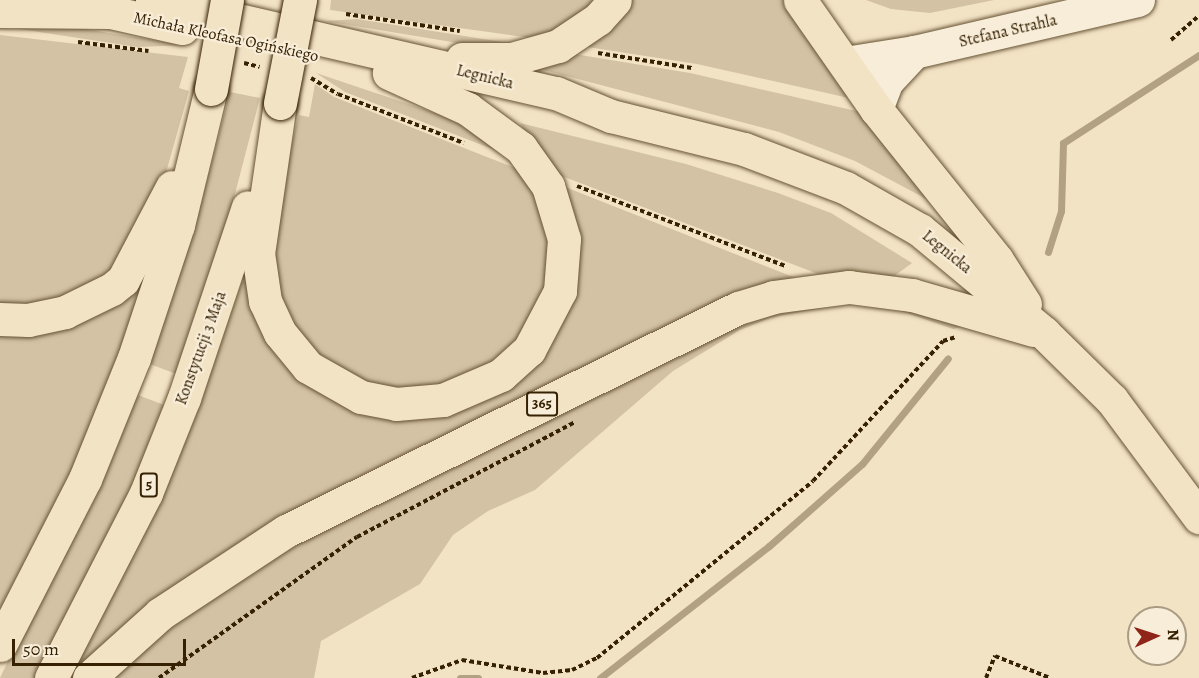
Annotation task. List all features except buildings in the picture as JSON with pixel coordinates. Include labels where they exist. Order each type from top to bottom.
[{"type":"main road","name":"Michała Kleofasa Ogińskiego","points":[[152,0],[391,63]]},
{"type":"main road","points":[[0,645],[85,479],[134,358],[178,225],[210,89],[227,0]]},
{"type":"main road","name":"Konstytucji 3 Maja","points":[[51,678],[114,562],[184,398],[279,102],[300,0]]},
{"type":"main road","points":[[391,63],[490,61],[533,55],[582,32],[615,0]]},
{"type":"main road","name":"365","points":[[800,0],[876,110],[997,260],[1044,333]]},
{"type":"main road","points":[[0,11],[110,12]]},
{"type":"main road","name":"Michała Kleofasa Ogińskiego","points":[[110,12],[391,63]]},
{"type":"main road","points":[[279,102],[258,253],[265,301],[280,333],[309,367],[361,397],[396,404],[443,400],[501,375],[530,350],[557,298],[564,239],[548,186],[521,148],[468,109],[391,63]]},
{"type":"main road","name":"Legnicka","points":[[391,63],[556,93],[611,116],[744,150],[846,188],[920,230],[1044,333],[1112,400],[1199,517]]},
{"type":"main road","points":[[0,319],[28,320],[65,312],[100,298],[123,280],[164,210],[210,89]]},
{"type":"main road","name":"365","points":[[89,678],[160,614],[286,531],[738,308],[772,297],[849,287],[912,295],[1044,333]]},
{"type":"street","name":"Michała Kleofasa Ogińskiego","points":[[64,0],[110,12]]},
{"type":"street","name":"Stefana Strahla","points":[[845,63],[914,52],[1138,0]]},
{"type":"street","points":[[876,110],[887,81],[914,52]]},
{"type":"path","points":[[337,14],[470,32]]},
{"type":"path","points":[[1171,40],[1199,16]]},
{"type":"path","points":[[586,51],[692,68]]},
{"type":"path","points":[[567,182],[796,270]]},
{"type":"path","points":[[411,678],[462,660],[543,673],[572,670],[597,658],[813,481],[943,341],[980,330],[996,319]]},
{"type":"path","points":[[159,678],[357,537],[579,420]]},
{"type":"path","points":[[986,678],[995,656],[1050,678]]},
{"type":"shaded area","points":[[331,0],[602,0],[546,40],[330,10]]},
{"type":"shaded area","points":[[627,0],[786,0],[849,98],[697,64],[581,46]]},
{"type":"shaded area","points":[[866,0],[994,0],[930,13],[891,9]]},
{"type":"shaded area","points":[[357,19],[527,46],[470,45],[325,21]]},
{"type":"shaded area","points":[[28,20],[190,45],[137,47],[0,26]]},
{"type":"shaded area","points":[[0,35],[188,57],[179,88],[189,91],[151,226],[143,242],[79,296],[0,308]]},
{"type":"shaded area","points":[[568,53],[690,73],[865,113],[932,202],[855,161],[779,132],[536,68]]},
{"type":"shaded area","points":[[316,73],[474,126],[508,155],[345,92]]},
{"type":"shaded area","points":[[315,84],[334,97],[528,173],[554,257],[530,331],[468,380],[382,392],[316,358],[276,300],[272,217],[299,115],[309,117]]},
{"type":"shaded area","points":[[230,92],[260,98],[213,278],[179,375],[147,363],[207,180]]},
{"type":"shaded area","points":[[520,123],[686,164],[778,193],[831,213],[912,263],[893,277],[826,277],[554,173]]},
{"type":"shaded area","points":[[560,185],[801,280],[332,494],[75,670],[199,402],[242,282],[247,281],[358,408],[539,356]]},
{"type":"shaded area","points":[[138,284],[141,287],[121,353],[72,474],[0,615],[0,330]]},
{"type":"shaded area","points":[[849,298],[910,306],[969,325],[953,329],[886,306],[852,302],[770,318],[740,330],[673,371],[535,490],[488,511],[453,535],[420,584],[321,641],[314,678],[104,678],[215,587],[341,514],[743,318],[775,307]]},
{"type":"shaded area","points":[[135,394],[167,406],[134,487],[36,678],[0,678]]},
{"type":"waterway","points":[[1048,252],[1061,211],[1063,143],[1199,55]]},
{"type":"waterway","points":[[600,678],[769,546],[862,464],[948,358]]},
{"type":"waterway","points":[[460,678],[478,678]]}]
